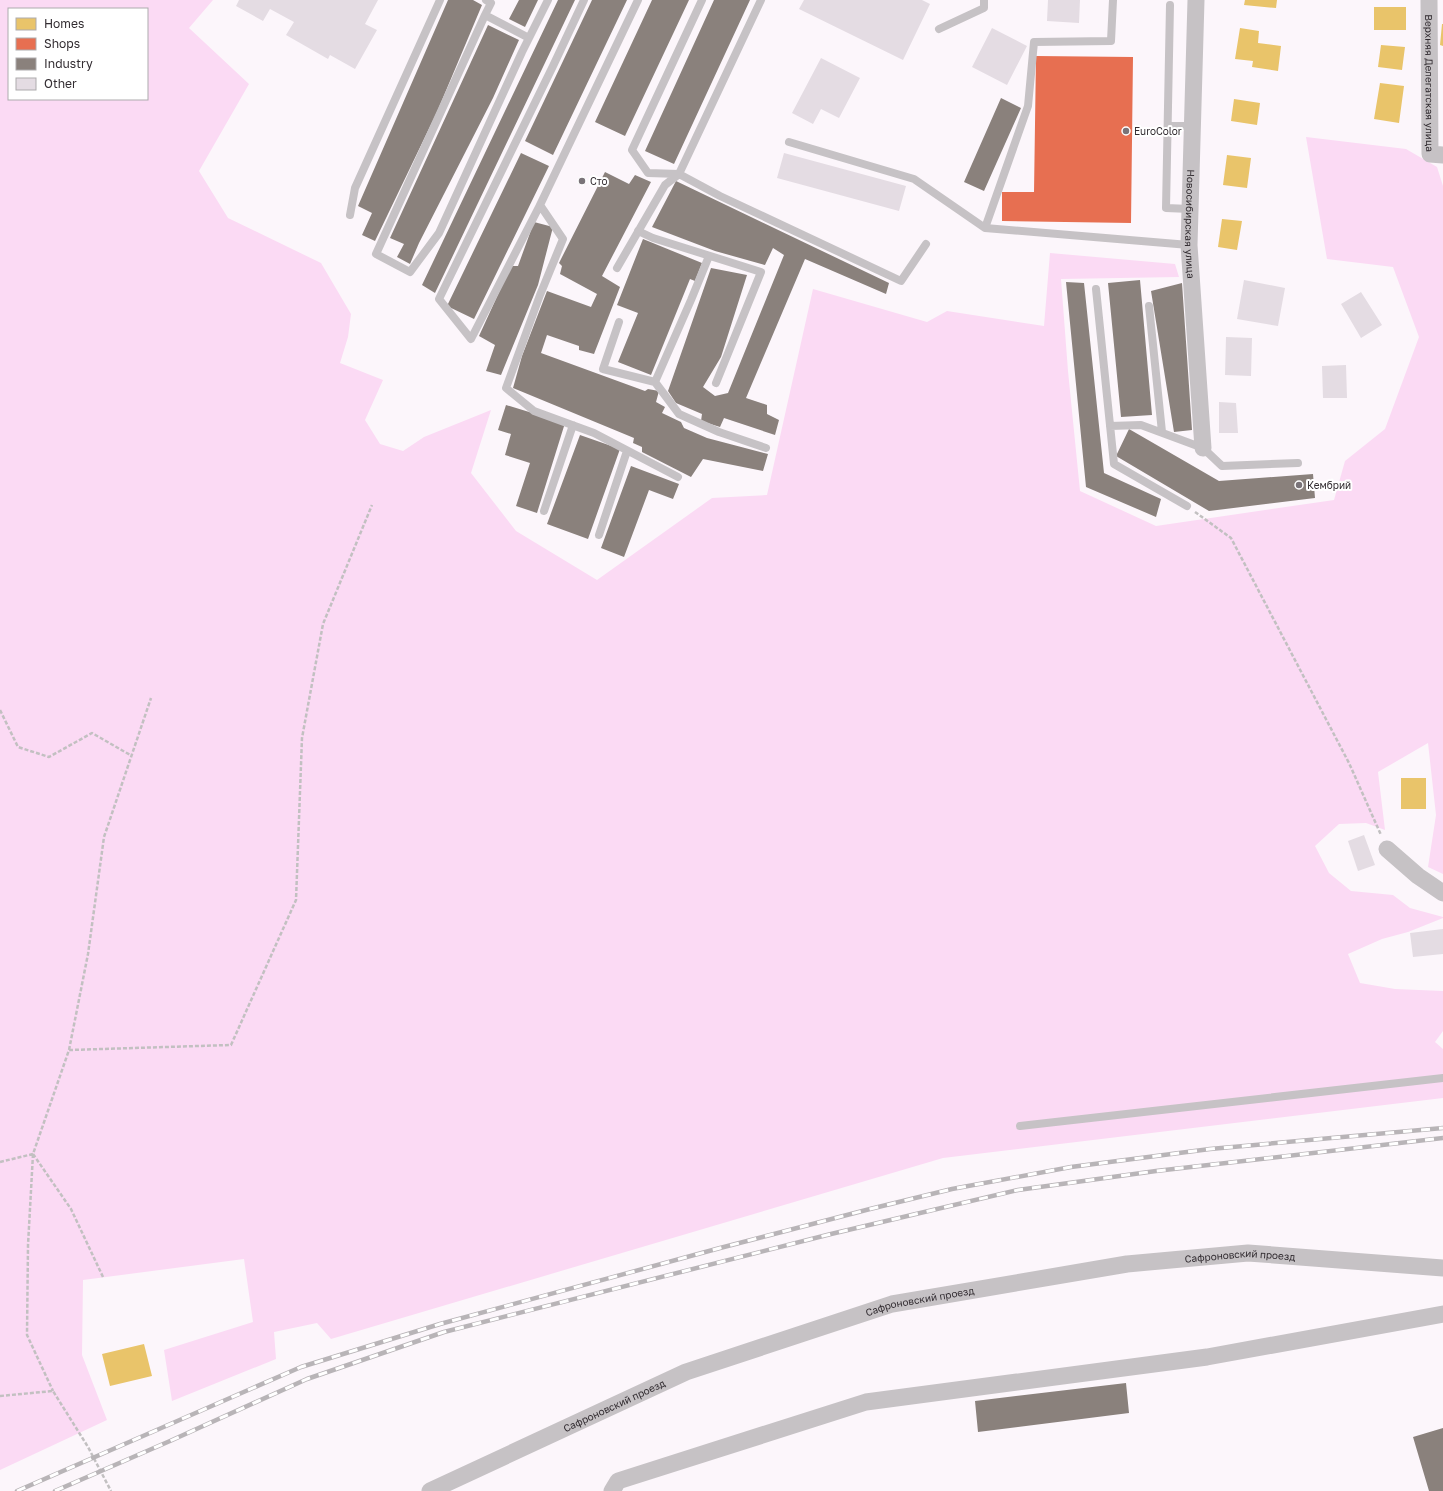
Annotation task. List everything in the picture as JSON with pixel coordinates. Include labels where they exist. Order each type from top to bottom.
[{"type":"street","name":"Новосибирская улица","points":[[1196,0],[1189,246],[1203,448]]},
{"type":"street","name":"Верхняя Делегатская улица","points":[[1429,0],[1430,154],[1443,155]]},
{"type":"street","points":[[1387,849],[1418,876],[1443,893]]},
{"type":"street","name":"Сафроновский проезд","points":[[430,1491],[686,1372],[892,1304],[1127,1264],[1248,1253],[1443,1268]]},
{"type":"street","points":[[612,1491],[618,1481],[866,1402],[1207,1357],[1443,1314]]},
{"type":"lane","points":[[350,215],[355,188],[440,0]]},
{"type":"lane","points":[[486,0],[491,3],[376,254],[410,272],[439,233],[548,0]]},
{"type":"lane","points":[[584,0],[439,299],[471,339],[540,205],[638,0]]},
{"type":"lane","points":[[702,0],[632,150],[648,174],[679,174],[720,196],[901,281],[926,244]]},
{"type":"lane","points":[[617,268],[665,184],[679,174],[761,0]]},
{"type":"lane","points":[[939,29],[984,8],[984,0]]},
{"type":"lane","points":[[985,228],[1028,106],[1034,42],[1111,41],[1114,0]]},
{"type":"lane","points":[[1170,5],[1166,208],[1190,209]]},
{"type":"lane","points":[[485,15],[529,38]]},
{"type":"lane","points":[[1168,126],[1192,126]]},
{"type":"lane","points":[[789,142],[914,179],[985,228],[1189,246]]},
{"type":"lane","points":[[540,205],[563,239],[540,295],[506,388],[534,411],[594,433],[678,477]]},
{"type":"lane","points":[[638,231],[653,238],[761,272],[716,383]]},
{"type":"lane","points":[[655,382],[709,256]]},
{"type":"lane","points":[[1096,289],[1114,464],[1186,506]]},
{"type":"lane","points":[[1149,306],[1162,432]]},
{"type":"lane","points":[[619,322],[604,369],[655,382],[679,414],[719,432],[766,448]]},
{"type":"lane","points":[[1110,426],[1141,424],[1203,448],[1222,466],[1298,462]]},
{"type":"lane","points":[[544,511],[573,425]]},
{"type":"lane","points":[[599,535],[627,451]]},
{"type":"lane","points":[[1020,1126],[1443,1078]]},
{"type":"path","points":[[69,1050],[231,1045],[296,900],[302,738],[323,624],[372,505]]},
{"type":"path","points":[[1186,506],[1231,538],[1350,763],[1387,849]]},
{"type":"path","points":[[111,1491],[88,1447],[53,1392],[26,1335],[28,1245],[33,1154],[69,1050],[88,954],[104,837],[151,698]]},
{"type":"path","points":[[0,710],[18,747],[49,757],[92,733],[132,756]]},
{"type":"path","points":[[0,1162],[33,1154]]},
{"type":"path","points":[[33,1154],[71,1209],[103,1277]]},
{"type":"path","points":[[0,1396],[53,1392]]},
{"type":"shaded area","points":[[0,0],[213,0],[189,28],[249,84],[199,171],[228,218],[321,263],[351,314],[348,337],[340,363],[383,380],[365,420],[380,444],[403,451],[424,437],[491,410],[471,473],[516,531],[597,580],[712,498],[767,495],[813,289],[927,322],[947,311],[1044,326],[1050,253],[1175,264],[1179,277],[1061,279],[1068,371],[1080,491],[1156,526],[1334,500],[1345,461],[1385,429],[1419,337],[1393,267],[1327,259],[1306,137],[1406,149],[1437,167],[1443,186],[1443,874],[1428,867],[1436,815],[1428,743],[1378,772],[1385,830],[1366,823],[1339,824],[1315,846],[1329,873],[1351,891],[1393,895],[1410,908],[1443,917],[1408,932],[1382,939],[1348,954],[1360,983],[1395,989],[1443,991],[1443,1031],[1435,1042],[1443,1049],[1443,1098],[943,1158],[331,1339],[317,1323],[274,1332],[276,1359],[172,1401],[164,1350],[253,1322],[244,1259],[83,1280],[82,1355],[107,1420],[0,1470]]},
{"type":"building: Homes","points":[[1245,0],[1277,0],[1276,8],[1244,5]]},
{"type":"building: Homes","points":[[1374,7],[1406,7],[1406,30],[1374,30]]},
{"type":"building: Homes","points":[[1443,24],[1443,46],[1440,45]]},
{"type":"building: Homes","points":[[1240,28],[1259,31],[1258,43],[1281,46],[1278,71],[1252,67],[1253,61],[1235,59]]},
{"type":"building: Homes","points":[[1381,45],[1405,47],[1402,70],[1378,67]]},
{"type":"building: Homes","points":[[1380,83],[1404,86],[1399,123],[1374,119]]},
{"type":"building: Homes","points":[[1234,99],[1260,103],[1257,125],[1231,121]]},
{"type":"building: Homes","points":[[1227,155],[1251,158],[1247,188],[1223,185]]},
{"type":"building: Homes","points":[[1222,219],[1242,221],[1237,250],[1218,247]]},
{"type":"building: Homes","points":[[1401,778],[1426,778],[1426,809],[1401,809]]},
{"type":"building: Homes","points":[[144,1344],[152,1376],[110,1386],[102,1354]]},
{"type":"building: Shops","points":[[1036,56],[1133,57],[1131,223],[1002,221],[1002,192],[1034,192]]},
{"type":"building: Industry","points":[[448,0],[473,0],[482,5],[437,112],[375,241],[362,235],[372,213],[358,206]]},
{"type":"building: Industry","points":[[519,0],[538,0],[525,27],[509,19]]},
{"type":"building: Industry","points":[[558,0],[575,0],[435,293],[422,285]]},
{"type":"building: Industry","points":[[592,0],[627,0],[553,155],[525,141]]},
{"type":"building: Industry","points":[[652,0],[689,0],[625,136],[595,122]]},
{"type":"building: Industry","points":[[714,0],[750,0],[674,164],[645,151]]},
{"type":"building: Industry","points":[[488,25],[519,40],[493,98],[419,243],[410,264],[397,257],[404,244],[390,238]]},
{"type":"building: Industry","points":[[1001,98],[1021,108],[984,191],[964,182]]},
{"type":"building: Industry","points":[[521,153],[549,166],[474,319],[447,306]]},
{"type":"building: Industry","points":[[605,172],[629,184],[635,175],[651,182],[602,276],[620,287],[594,354],[579,350],[579,346],[547,335],[541,353],[645,391],[648,389],[659,391],[656,402],[665,407],[662,413],[681,422],[684,428],[707,438],[768,454],[763,471],[703,459],[691,477],[642,452],[642,447],[633,443],[634,438],[513,388],[522,356],[547,291],[591,307],[597,294],[560,274],[562,266],[559,263]]},
{"type":"building: Industry","points":[[676,181],[889,283],[886,294],[805,259],[746,398],[767,405],[767,414],[779,420],[775,435],[724,418],[720,427],[701,421],[702,414],[676,403],[668,391],[711,268],[747,275],[721,357],[703,387],[715,396],[728,393],[784,255],[773,248],[765,265],[715,251],[652,227]]},
{"type":"building: Industry","points":[[534,222],[553,227],[538,285],[501,375],[486,371],[495,345],[479,336],[511,266],[518,266]]},
{"type":"building: Industry","points":[[643,239],[702,263],[695,281],[690,279],[651,375],[618,362],[638,313],[617,305]]},
{"type":"building: Industry","points":[[1140,280],[1152,415],[1121,417],[1108,283]]},
{"type":"building: Industry","points":[[1066,282],[1084,283],[1104,473],[1161,499],[1156,517],[1086,487]]},
{"type":"building: Industry","points":[[1182,283],[1192,430],[1174,432],[1151,291]]},
{"type":"building: Industry","points":[[506,405],[565,423],[537,513],[516,506],[530,463],[505,455],[511,434],[498,430]]},
{"type":"building: Industry","points":[[1129,429],[1219,481],[1313,474],[1315,498],[1209,511],[1116,456]]},
{"type":"building: Industry","points":[[580,435],[620,449],[588,539],[547,524]]},
{"type":"building: Industry","points":[[631,466],[679,484],[673,499],[649,490],[624,557],[601,548]]},
{"type":"building: Industry","points":[[1126,1383],[1129,1413],[978,1432],[975,1401]]},
{"type":"building: Industry","points":[[1443,1428],[1443,1491],[1429,1491],[1413,1437]]},
{"type":"building: Other","points":[[239,0],[378,0],[365,24],[377,30],[355,69],[330,55],[328,59],[286,35],[294,22],[270,9],[263,21],[236,6]]},
{"type":"building: Other","points":[[804,0],[922,0],[930,4],[903,60],[799,9]]},
{"type":"building: Other","points":[[1048,0],[1080,0],[1079,23],[1047,21]]},
{"type":"building: Other","points":[[992,28],[1027,46],[1007,85],[972,67]]},
{"type":"building: Other","points":[[821,58],[860,78],[839,118],[821,109],[813,124],[792,113]]},
{"type":"building: Other","points":[[784,153],[906,186],[899,211],[777,178]]},
{"type":"building: Other","points":[[1244,280],[1285,288],[1278,326],[1237,319]]},
{"type":"building: Other","points":[[1361,292],[1382,325],[1361,338],[1341,304]]},
{"type":"building: Other","points":[[1226,337],[1252,338],[1251,376],[1225,375]]},
{"type":"building: Other","points":[[1346,365],[1347,398],[1323,398],[1322,366]]},
{"type":"building: Other","points":[[1219,402],[1236,403],[1238,433],[1219,433]]},
{"type":"building: Other","points":[[1364,835],[1375,865],[1358,871],[1348,841]]},
{"type":"building: Other","points":[[1443,929],[1443,954],[1413,957],[1410,933]]},
{"type":"railway","points":[[17,1491],[301,1367],[440,1324],[870,1209],[952,1189],[1071,1167],[1210,1149],[1443,1128]]},
{"type":"railway","points":[[55,1491],[307,1379],[444,1332],[831,1234],[1018,1190],[1156,1171],[1443,1138]]},
{"type":"place","name":"EuroColor","points":[[1126,131]]},
{"type":"place","name":"Сто","points":[[582,181]]},
{"type":"place","name":"Кембрий","points":[[1299,485]]}]
